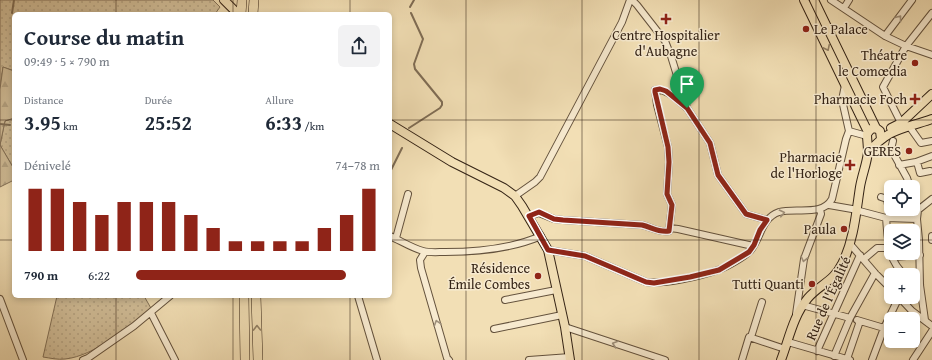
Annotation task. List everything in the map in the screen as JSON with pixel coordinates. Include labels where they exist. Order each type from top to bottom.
[{"type":"highway","points":[[253,12],[254,0]]},
{"type":"highway","points":[[240,12],[242,2]]},
{"type":"highway","points":[[244,298],[245,360]]},
{"type":"highway","points":[[256,298],[258,360]]},
{"type":"main road","points":[[224,0],[238,12]]},
{"type":"main road","points":[[804,0],[845,85],[874,136]]},
{"type":"main road","points":[[814,0],[874,136]]},
{"type":"main road","points":[[782,360],[796,316],[802,305],[809,296],[832,279],[842,265],[850,244],[857,211],[862,174],[874,136],[901,122],[932,94]]},
{"type":"main road","points":[[918,106],[919,115],[928,121]]},
{"type":"main road","points":[[874,136],[928,121]]},
{"type":"main road","points":[[392,125],[452,162],[504,188],[515,196],[529,216],[548,250],[570,359]]},
{"type":"street","points":[[515,196],[540,177],[622,22],[631,0],[637,5],[665,41],[687,108],[710,143],[718,175],[746,214],[767,220]]},
{"type":"street","points":[[831,0],[885,36],[906,46],[932,55]]},
{"type":"street","points":[[844,8],[848,0]]},
{"type":"street","points":[[885,36],[912,0]]},
{"type":"street","points":[[901,122],[883,87],[906,46],[932,13]]},
{"type":"street","points":[[548,250],[585,256],[646,282],[654,283],[719,270],[749,252],[767,220],[778,212],[820,209],[831,202],[849,131],[842,100],[845,85]]},
{"type":"street","points":[[529,216],[539,212],[554,219],[642,225],[652,227],[660,232],[669,231],[672,205],[667,194],[669,162],[668,147],[657,105],[655,90],[660,89],[666,91],[687,108]]},
{"type":"street","points":[[909,126],[921,143],[932,141]]},
{"type":"street","points":[[849,131],[874,136]]},
{"type":"street","points":[[893,141],[891,149],[908,180]]},
{"type":"street","points":[[899,165],[917,162],[932,156]]},
{"type":"street","points":[[917,162],[920,173],[930,171]]},
{"type":"street","points":[[408,194],[393,237],[425,252],[462,252],[498,248],[526,243],[541,236]]},
{"type":"street","points":[[881,197],[888,199],[888,224]]},
{"type":"street","points":[[920,208],[932,199]]},
{"type":"street","points":[[831,202],[857,211],[888,218],[917,219]]},
{"type":"street","points":[[796,316],[804,259],[821,214],[820,209]]},
{"type":"street","points":[[917,216],[917,224]]},
{"type":"street","points":[[670,228],[753,246]]},
{"type":"street","points":[[850,244],[884,282]]},
{"type":"street","points":[[862,257],[877,248],[884,248]]},
{"type":"street","points":[[425,252],[420,260],[420,268],[447,358],[449,360]]},
{"type":"street","name":"Rue de l'Égalité","points":[[817,351],[862,257]]},
{"type":"street","points":[[834,356],[851,318],[875,273]]},
{"type":"street","points":[[920,284],[925,320]]},
{"type":"street","points":[[505,300],[556,290]]},
{"type":"street","points":[[87,359],[134,326],[168,298]]},
{"type":"street","points":[[359,298],[377,360]]},
{"type":"street","points":[[0,299],[23,360]]},
{"type":"street","points":[[742,360],[750,337],[751,338],[762,302]]},
{"type":"street","points":[[906,304],[912,311],[932,326]]},
{"type":"street","points":[[802,305],[884,328],[872,360]]},
{"type":"street","points":[[151,313],[175,360]]},
{"type":"street","points":[[494,329],[562,315]]},
{"type":"street","points":[[751,338],[817,351],[845,359],[860,321]]},
{"type":"street","points":[[564,327],[665,360]]},
{"type":"street","points":[[914,360],[932,331]]},
{"type":"street","points":[[529,360],[570,359]]},
{"type":"green space","points":[[0,0],[213,0],[220,7],[216,12],[12,12],[12,70],[3,67],[0,89]]},
{"type":"green space","points":[[3,67],[12,70],[12,119],[5,121],[0,145],[0,89]]},
{"type":"green space","points":[[12,119],[12,166],[0,145],[5,121]]},
{"type":"green space","points":[[0,145],[12,166],[12,181],[0,187]]},
{"type":"green space","points":[[57,298],[145,298],[152,310],[110,340],[88,352],[76,357],[65,359],[43,357]]},
{"type":"waterway","points":[[12,12],[14,0]]},
{"type":"waterway","points":[[410,7],[414,0]]},
{"type":"waterway","points":[[409,128],[440,108],[442,105],[442,102],[415,69],[414,64],[423,39],[411,13]]},
{"type":"waterway","points":[[0,124],[10,125]]},
{"type":"waterway","points":[[392,168],[402,148]]},
{"type":"place","name":"Centre Hospitalier d'Aubagne","points":[[666,19]]},
{"type":"place","name":"Le Palace","points":[[806,29]]},
{"type":"place","name":"Théatre le Comœdia","points":[[915,63]]},
{"type":"place","name":"Pharmacie Foch","points":[[915,99]]},
{"type":"place","name":"GERES","points":[[909,151]]},
{"type":"place","name":"Pharmacie de l'Horloge","points":[[850,165]]},
{"type":"place","name":"Paula","points":[[844,229]]},
{"type":"place","name":"Résidence Émile Combes","points":[[538,276]]},
{"type":"place","name":"Tutti Quanti","points":[[812,284]]},
{"type":"route","points":[[660,89],[666,91],[687,108],[710,143],[714,154],[718,175],[723,183],[746,214],[767,220],[749,252],[719,270],[654,283],[646,282],[585,256],[548,250],[529,216],[539,212],[554,219],[642,225],[652,227],[660,232],[669,231],[672,202],[667,194],[669,162],[668,147],[657,105],[655,90],[660,89]]}]
